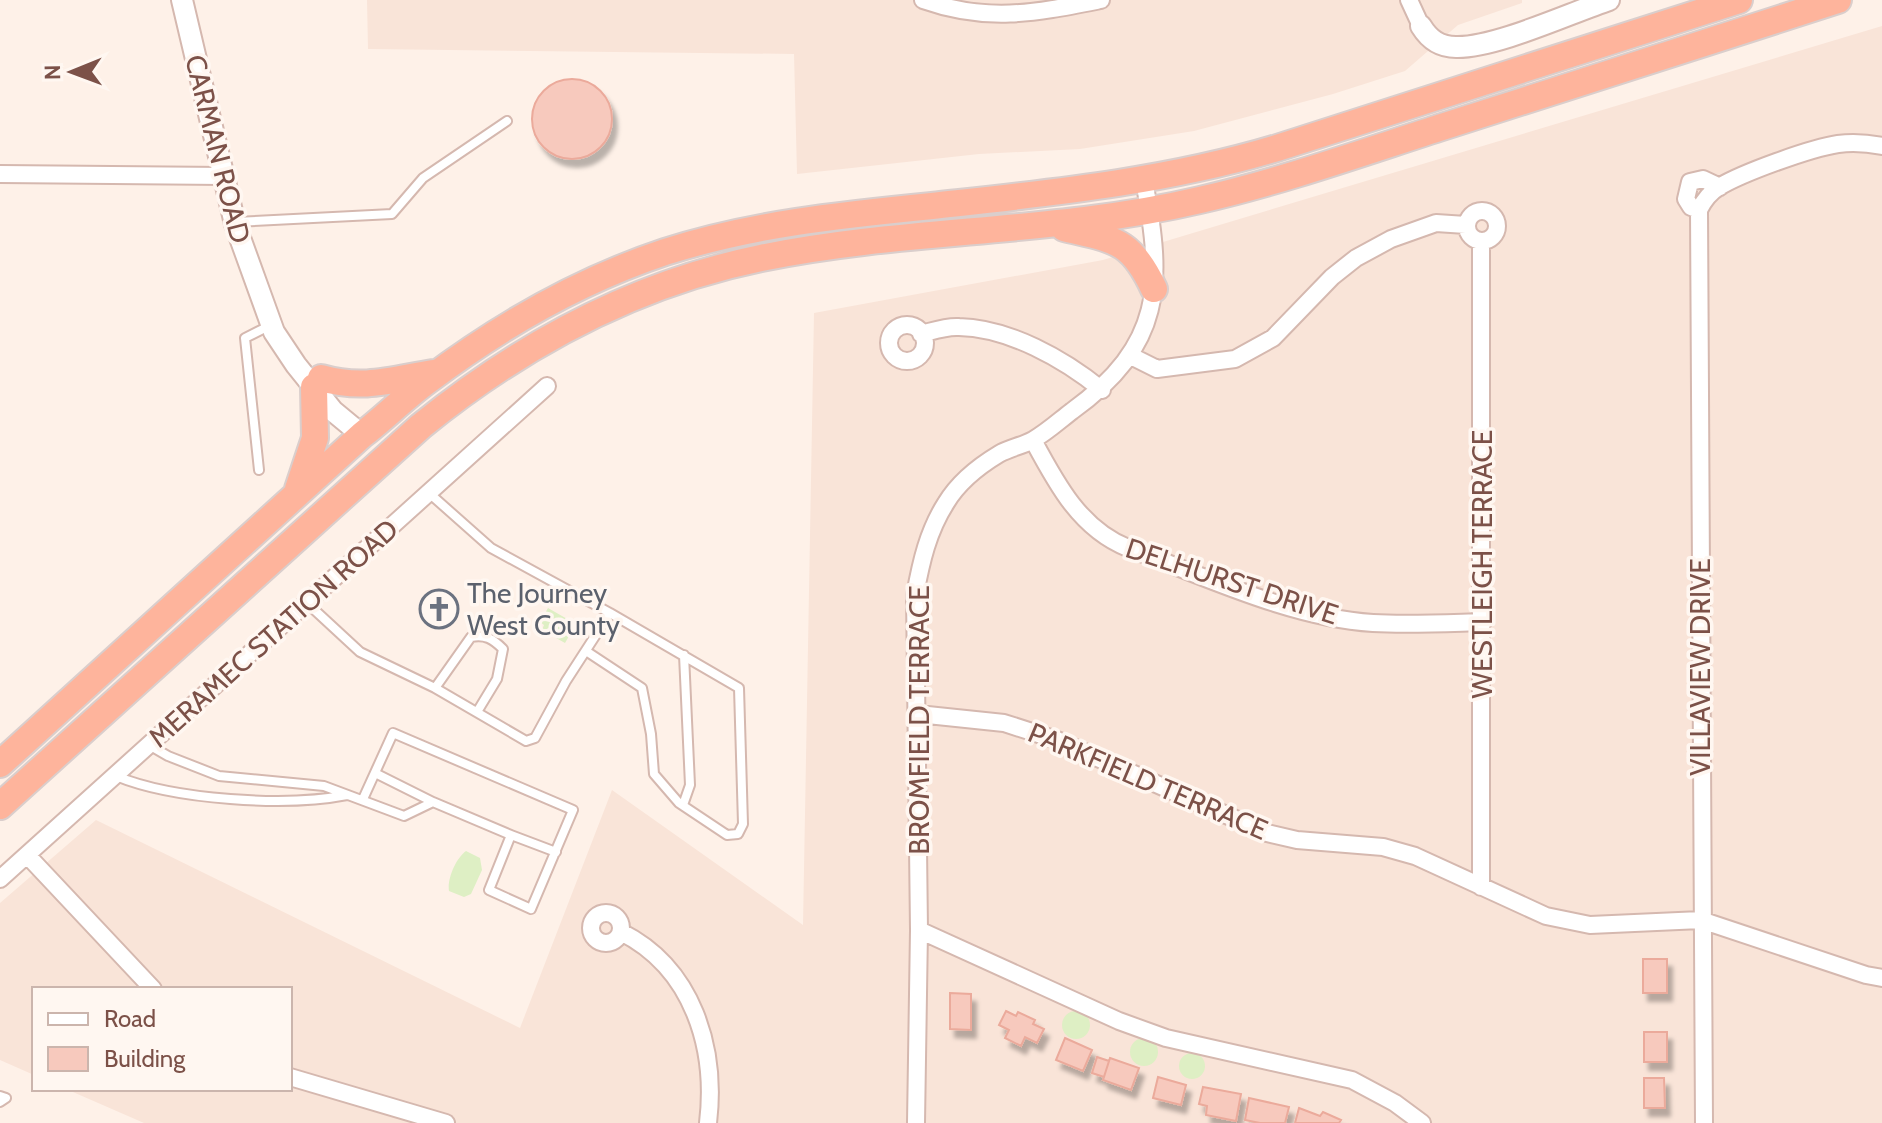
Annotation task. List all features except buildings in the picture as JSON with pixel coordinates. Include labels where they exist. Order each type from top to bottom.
[{"type":"highway","points":[[0,764],[362,435],[440,371],[506,327],[615,271],[717,237],[823,217],[1144,181],[1209,167],[1739,0]]},
{"type":"highway","points":[[0,806],[382,460],[463,392],[555,334],[654,289],[760,258],[1149,211],[1242,191],[1838,0]]},
{"type":"highway","points":[[1045,224],[1098,236],[1128,248],[1144,268],[1154,289]]},
{"type":"highway","points":[[295,498],[315,438],[317,382],[364,386],[440,371]]},
{"type":"street","name":"CARMAN ROAD","points":[[182,0],[242,251],[272,325],[296,365],[317,382]]},
{"type":"street","points":[[923,0],[955,11],[993,16],[1030,13],[1101,0]]},
{"type":"street","points":[[1409,0],[1429,39],[1455,47],[1502,38],[1609,0]]},
{"type":"street","name":"VILLAVIEW DRIVE","points":[[1704,1123],[1699,210],[1705,197],[1720,187],[1791,158],[1836,144],[1864,142],[1882,146]]},
{"type":"street","points":[[0,174],[224,176]]},
{"type":"street","name":"BROMFIELD TERRACE","points":[[916,1123],[919,930],[915,595],[921,561],[931,531],[947,501],[966,479],[1000,453],[1033,440],[1102,390],[1131,356],[1142,336],[1154,289],[1155,268],[1144,181]]},
{"type":"street","points":[[1479,211],[1493,216],[1497,226],[1494,235],[1481,242],[1472,238],[1466,225],[1470,216],[1479,211]]},
{"type":"street","points":[[1131,356],[1157,369],[1235,359],[1273,338],[1332,277],[1356,258],[1391,239],[1436,223],[1466,225]]},
{"type":"street","name":"WESTLEIGH TERRACE","points":[[1481,242],[1481,887]]},
{"type":"street","name":"CARMAN ROAD","points":[[262,295],[333,411],[362,435],[382,460]]},
{"type":"street","points":[[921,334],[956,326],[999,335],[1057,357],[1102,390]]},
{"type":"street","name":"MERAMEC STATION ROAD","points":[[0,879],[547,386]]},
{"type":"street","name":"DELHURST DRIVE","points":[[1033,440],[1077,513],[1115,543],[1296,608],[1346,619],[1373,623],[1483,622]]},
{"type":"street","name":"PARKFIELD TERRACE","points":[[918,714],[1004,723],[1057,740],[1267,833],[1297,840],[1383,847],[1415,856],[1546,916],[1590,925],[1701,920],[1882,978]]},
{"type":"street","points":[[27,855],[151,987]]},
{"type":"street","points":[[919,930],[1119,1021],[1166,1038],[1352,1080],[1395,1103],[1422,1123]]},
{"type":"street","points":[[621,932],[663,961],[687,994],[708,1054],[711,1101],[708,1123]]},
{"type":"street","points":[[292,1078],[446,1123]]},
{"type":"lane","points":[[234,222],[392,214],[423,178],[507,121]]},
{"type":"lane","points":[[259,470],[245,338],[272,325]]},
{"type":"lane","points":[[429,492],[491,548],[739,688],[743,824],[738,834],[727,835],[683,805],[654,774],[651,734],[642,688],[586,651]]},
{"type":"lane","points":[[307,602],[360,652],[435,688],[526,741],[535,738],[566,681],[610,613]]},
{"type":"lane","points":[[435,688],[471,637],[481,635],[494,640],[503,649],[497,679],[477,712]]},
{"type":"lane","points":[[683,805],[690,785],[684,655]]},
{"type":"lane","points":[[363,799],[393,733],[573,810],[531,909],[489,890],[511,835]]},
{"type":"lane","points":[[149,745],[219,776],[324,786],[404,816],[433,802]]},
{"type":"lane","points":[[375,773],[433,802],[556,852]]},
{"type":"lane","points":[[115,775],[133,783],[168,791],[222,797],[320,800],[348,795]]},
{"type":"lane","points":[[0,1096],[6,1098],[0,1102]]},
{"type":"shaded area","points":[[367,0],[1522,0],[1522,3],[1458,25],[1405,71],[1333,94],[1194,131],[1080,149],[979,154],[797,174],[794,54],[368,49]]},
{"type":"shaded area","points":[[1882,26],[1882,1123],[144,1123],[71,1091],[292,1091],[292,987],[32,987],[32,1074],[0,1060],[0,903],[96,820],[520,1028],[612,790],[803,925],[814,313],[1103,260]]},
{"type":"green space","points":[[548,608],[576,624],[565,643],[542,630],[544,625],[540,622]]},
{"type":"green space","points":[[466,851],[480,858],[482,870],[471,894],[464,897],[449,891],[449,886],[456,864]]},
{"type":"green space","points":[[1076,1011],[1086,1015],[1090,1025],[1086,1035],[1076,1039],[1066,1035],[1062,1025],[1066,1015]]},
{"type":"green space","points":[[1144,1038],[1154,1042],[1158,1052],[1154,1062],[1144,1066],[1134,1062],[1130,1052],[1134,1042]]},
{"type":"green space","points":[[1192,1053],[1201,1057],[1205,1066],[1201,1075],[1192,1079],[1183,1075],[1179,1066],[1183,1057]]},
{"type":"place","name":"The Journey West County","points":[[439,609]]}]
